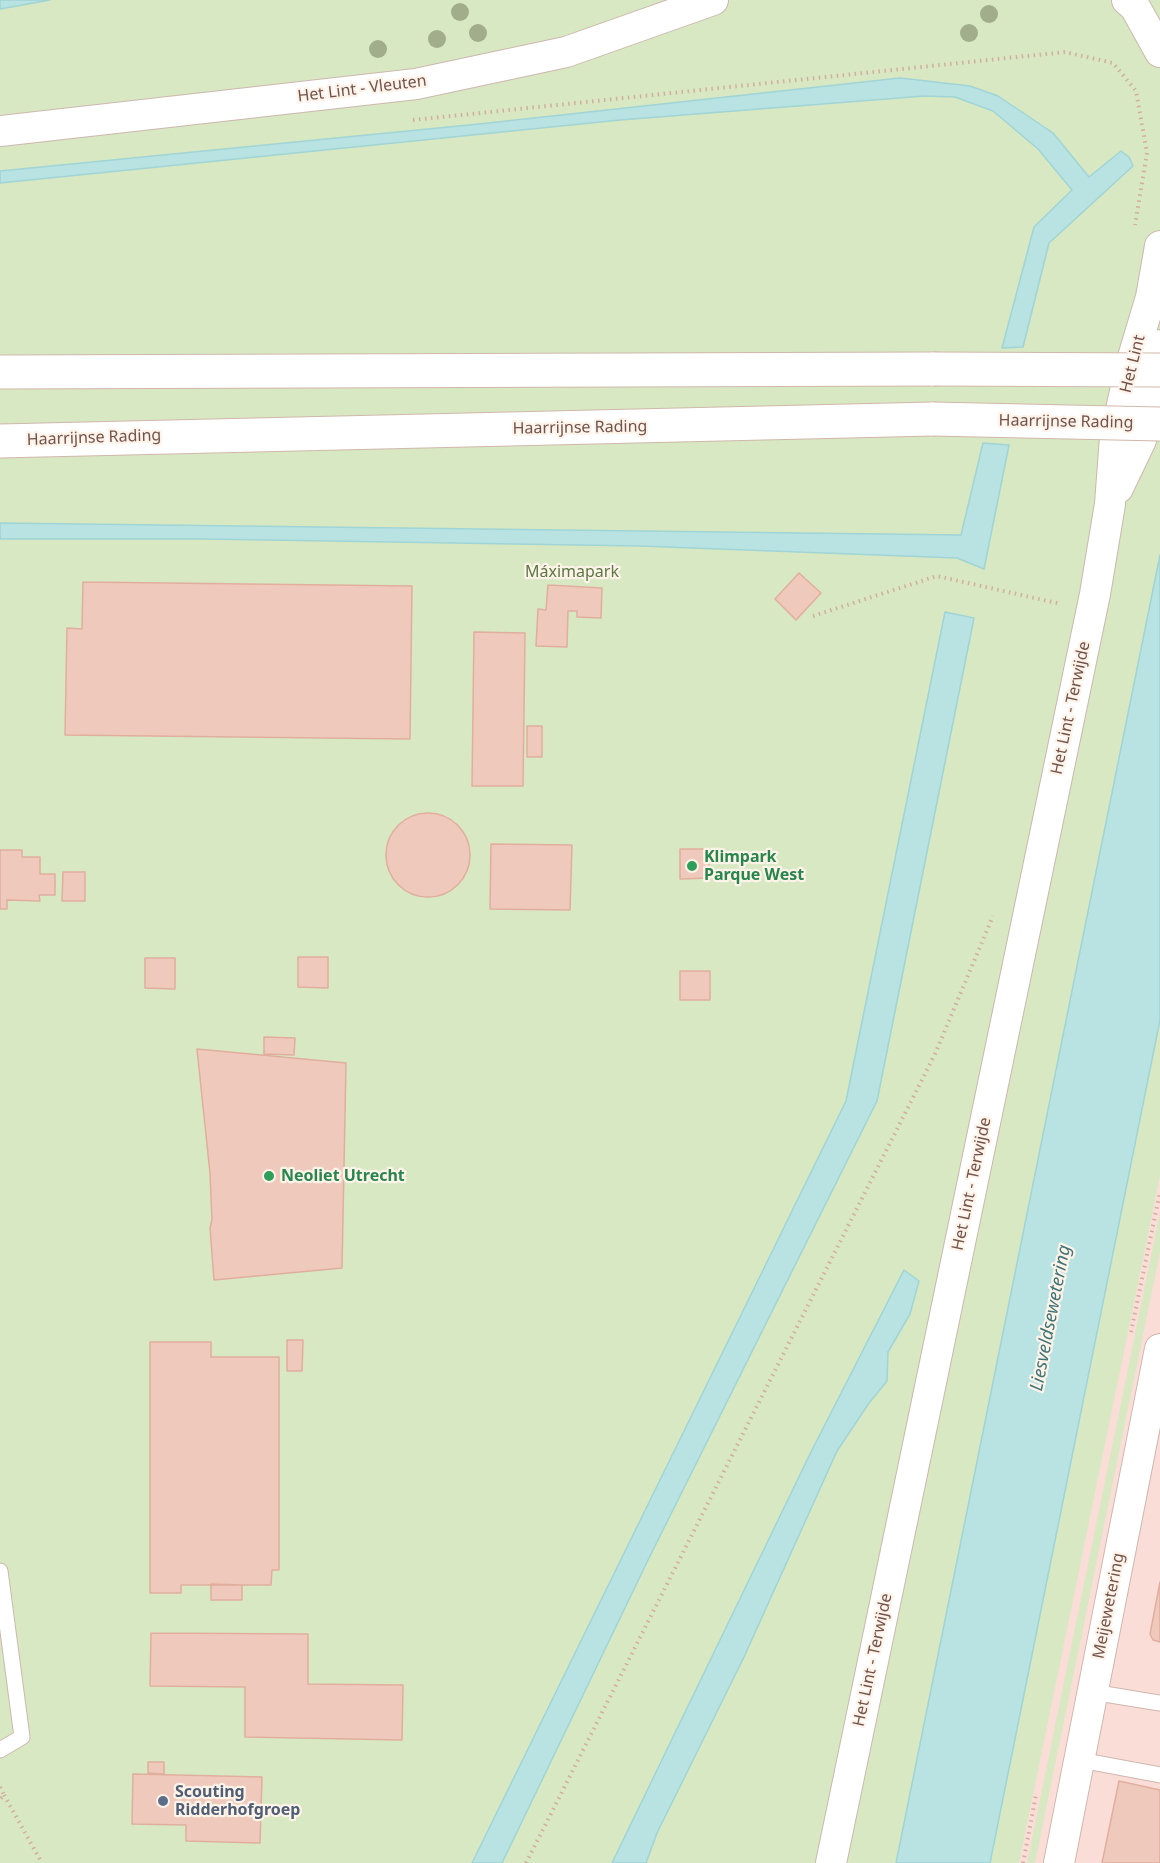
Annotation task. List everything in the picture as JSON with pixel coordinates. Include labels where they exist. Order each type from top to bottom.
[{"type":"main road","points":[[0,372],[1160,370]]},
{"type":"main road","name":"Haarrijnse Rading","points":[[0,441],[933,419],[1160,424]]},
{"type":"street","name":"Het Lint - Vleuten","points":[[0,131],[416,84],[566,52],[713,0]]},
{"type":"street","points":[[1127,0],[1135,8],[1160,52]]},
{"type":"street","name":"Het Lint","points":[[1110,504],[1116,437],[1131,364],[1151,297],[1160,246]]},
{"type":"street","name":"Het Lint - Terwijde","points":[[831,1863],[1095,594],[1110,504]]},
{"type":"street","name":"Meijewetering","points":[[1059,1863],[1159,1361]]},
{"type":"lane","points":[[0,1571],[22,1737],[0,1750]]},
{"type":"lane","points":[[1092,1692],[1160,1703]]},
{"type":"lane","points":[[1080,1760],[1160,1775]]},
{"type":"path","points":[[410,120],[1065,52],[1113,63],[1136,91],[1147,153],[1133,233]]},
{"type":"path","points":[[813,616],[937,576],[1066,606],[1095,594]]},
{"type":"path","points":[[526,1863],[930,1064],[995,911]]},
{"type":"path","points":[[0,1787],[42,1863]]},
{"type":"path","points":[[0,1799],[4,1795]]},
{"type":"shaded area","points":[[1160,1024],[1160,1863],[993,1863]]},
{"type":"green space","name":"Máximapark","points":[[50,0],[1160,0],[1160,555],[896,1863],[0,1863],[0,9]]},
{"type":"green space","points":[[1160,1020],[1160,1176],[1019,1863],[990,1863]]},
{"type":"green space","points":[[1160,1212],[1160,1252],[1035,1863],[1027,1863]]},
{"type":"water","points":[[0,0],[50,0],[0,9]]},
{"type":"water","points":[[900,78],[970,86],[998,96],[1053,133],[1089,177],[1121,151],[1129,157],[1133,166],[1049,243],[1023,347],[1002,348],[1034,227],[1072,190],[1038,149],[993,111],[955,97],[924,96],[620,120],[0,183],[0,171],[479,124]]},
{"type":"water","points":[[983,443],[1009,445],[984,569],[957,558],[640,546],[204,539],[0,539],[0,523],[961,535]]},
{"type":"water","name":"Liesveldsewetering","points":[[1160,555],[1160,1020],[990,1863],[896,1863]]},
{"type":"water","points":[[945,612],[974,618],[877,1101],[649,1558],[502,1863],[472,1863],[846,1101]]},
{"type":"water","points":[[904,1270],[919,1281],[910,1314],[888,1352],[887,1381],[869,1403],[837,1451],[744,1657],[657,1833],[646,1863],[612,1863],[811,1452]]},
{"type":"building","points":[[799,573],[821,593],[796,620],[775,599]]},
{"type":"building","points":[[83,582],[412,586],[410,739],[65,735],[67,628],[82,629]]},
{"type":"building","points":[[548,585],[602,588],[601,618],[577,617],[577,611],[568,611],[567,647],[536,646],[538,609],[546,610]]},
{"type":"building","points":[[474,632],[525,633],[523,786],[472,786]]},
{"type":"building","points":[[527,726],[542,726],[542,757],[527,757]]},
{"type":"building","points":[[428,813],[444,816],[458,825],[467,839],[470,855],[467,871],[458,885],[444,894],[428,897],[412,894],[398,885],[389,871],[386,855],[389,839],[398,825],[412,816]]},
{"type":"building","points":[[491,844],[572,845],[570,910],[490,909]]},
{"type":"building","points":[[680,849],[709,849],[709,878],[680,879]]},
{"type":"building","points":[[0,850],[22,850],[22,857],[40,857],[40,874],[55,874],[55,895],[39,895],[40,901],[7,900],[7,909],[0,909]]},
{"type":"building","points":[[63,872],[85,872],[85,901],[62,901]]},
{"type":"building","points":[[298,957],[328,957],[328,988],[298,987]]},
{"type":"building","points":[[145,958],[175,958],[175,989],[145,988]]},
{"type":"building","points":[[680,971],[710,971],[710,1000],[680,1000]]},
{"type":"building","points":[[264,1037],[295,1038],[294,1055],[264,1054]]},
{"type":"building","points":[[197,1049],[346,1063],[342,1268],[214,1280],[210,1228],[212,1220],[210,1173]]},
{"type":"building","points":[[287,1340],[303,1340],[302,1371],[287,1371]]},
{"type":"building","points":[[150,1342],[211,1342],[211,1357],[279,1357],[279,1570],[272,1570],[271,1585],[181,1585],[181,1593],[150,1593]]},
{"type":"building","points":[[1160,1582],[1160,1642],[1153,1640],[1150,1634]]},
{"type":"building","points":[[211,1584],[242,1585],[242,1600],[211,1600]]},
{"type":"building","points":[[151,1633],[308,1634],[308,1684],[403,1685],[402,1740],[245,1737],[245,1687],[150,1686]]},
{"type":"building","points":[[148,1762],[164,1762],[164,1774],[148,1773]]},
{"type":"building","points":[[133,1774],[262,1777],[260,1843],[186,1841],[186,1825],[132,1824]]},
{"type":"building","points":[[1119,1781],[1160,1790],[1160,1863],[1102,1863]]},
{"type":"place","name":"Klimpark Parque West","points":[[692,866]]},
{"type":"place","name":"Neoliet Utrecht","points":[[269,1176]]},
{"type":"place","name":"Scouting Ridderhofgroep","points":[[163,1801]]}]
